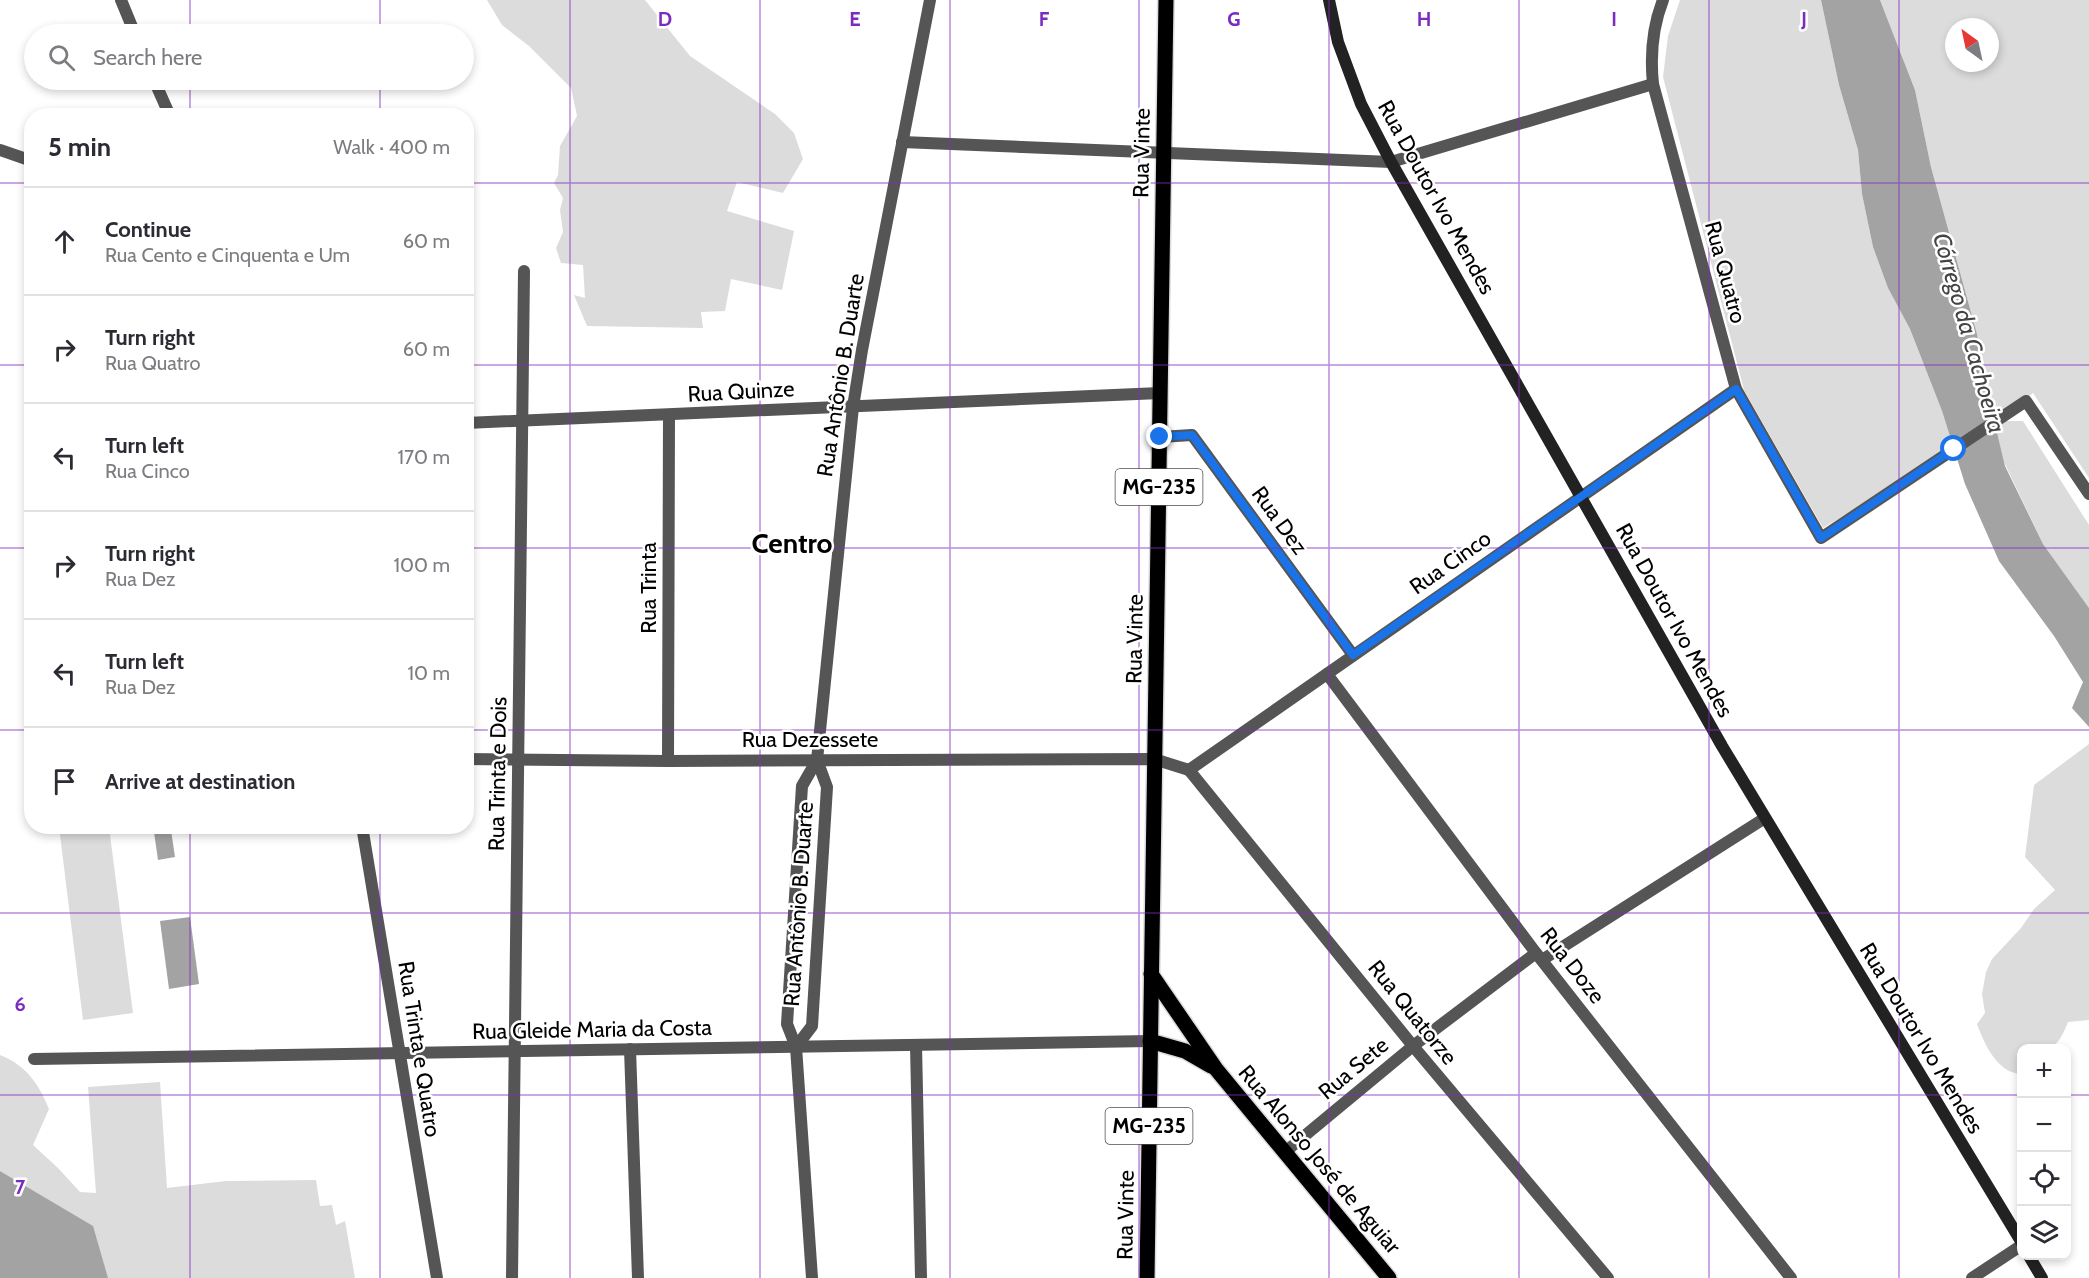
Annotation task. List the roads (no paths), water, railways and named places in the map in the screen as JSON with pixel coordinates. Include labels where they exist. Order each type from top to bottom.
[{"type":"main road","name":"Rua Vinte","points":[[1147,1278],[1166,0]]},
{"type":"main road","points":[[1151,974],[1216,1069]]},
{"type":"main road","points":[[1150,1041],[1185,1051],[1216,1069]]},
{"type":"main road","name":"Rua Alonso José de Aguiar","points":[[1216,1069],[1389,1278]]},
{"type":"street","points":[[121,0],[131,24]]},
{"type":"street","name":"Rua Antônio B. Duarte","points":[[812,1278],[796,1047],[788,1024],[802,786],[816,760],[853,407],[862,350],[930,0]]},
{"type":"street","name":"Rua Doutor Ivo Mendes","points":[[1329,0],[1338,42],[1361,104],[1391,162],[1722,746],[2017,1236]]},
{"type":"street","name":"Rua Quatro","points":[[1663,0],[1656,16],[1652,38],[1650,61],[1653,84],[1736,389],[1821,538],[2026,401],[2089,494]]},
{"type":"street","points":[[902,142],[1391,162],[1653,84]]},
{"type":"street","points":[[158,90],[166,108]]},
{"type":"street","points":[[0,150],[24,158]]},
{"type":"street","name":"Rua Trinta e Dois","points":[[512,1278],[524,271]]},
{"type":"street","name":"Rua Cinco","points":[[1189,770],[1736,389]]},
{"type":"street","name":"Rua Quinze","points":[[474,423],[1160,393]]},
{"type":"street","name":"Rua Trinta","points":[[668,761],[669,415]]},
{"type":"street","name":"Rua Dez","points":[[1160,437],[1192,435],[1353,655]]},
{"type":"street","name":"Rua Doze","points":[[1327,674],[1539,957],[1791,1278]]},
{"type":"street","name":"Rua Dezessete","points":[[474,759],[668,761],[1155,759],[1189,770]]},
{"type":"street","name":"Rua Antônio B. Duarte","points":[[796,1047],[812,1026],[826,787],[816,760]]},
{"type":"street","name":"Rua Quatorze","points":[[1189,770],[1413,1046],[1608,1278]]},
{"type":"street","name":"Rua Sete","points":[[1285,1152],[1413,1046],[1539,957],[1765,818]]},
{"type":"street","name":"Rua Trinta e Quatro","points":[[363,834],[437,1278]]},
{"type":"street","name":"Rua Gleide Maria da Costa","points":[[34,1059],[1150,1041]]},
{"type":"street","points":[[916,1045],[921,1278]]},
{"type":"street","points":[[630,1049],[638,1278]]},
{"type":"street","points":[[1972,1278],[2017,1247]]},
{"type":"street","points":[[2031,1260],[2042,1278]]},
{"type":"water","name":"Córrego da Cachoeira","points":[[1821,0],[1880,0],[1915,90],[1931,167],[1977,334],[1987,391],[2005,466],[2043,544],[2089,608],[2089,727],[2072,708],[2083,682],[2054,636],[1999,561],[1965,484],[1942,411],[1910,329],[1888,288],[1873,247],[1862,194],[1858,150],[1839,85]]},
{"type":"water","points":[[154,834],[172,834],[175,857],[158,860]]},
{"type":"water","points":[[190,917],[199,984],[169,989],[160,921]]},
{"type":"water","points":[[0,1171],[93,1226],[108,1278],[0,1278]]},
{"type":"district","name":"Centro","points":[[792,543]]}]
